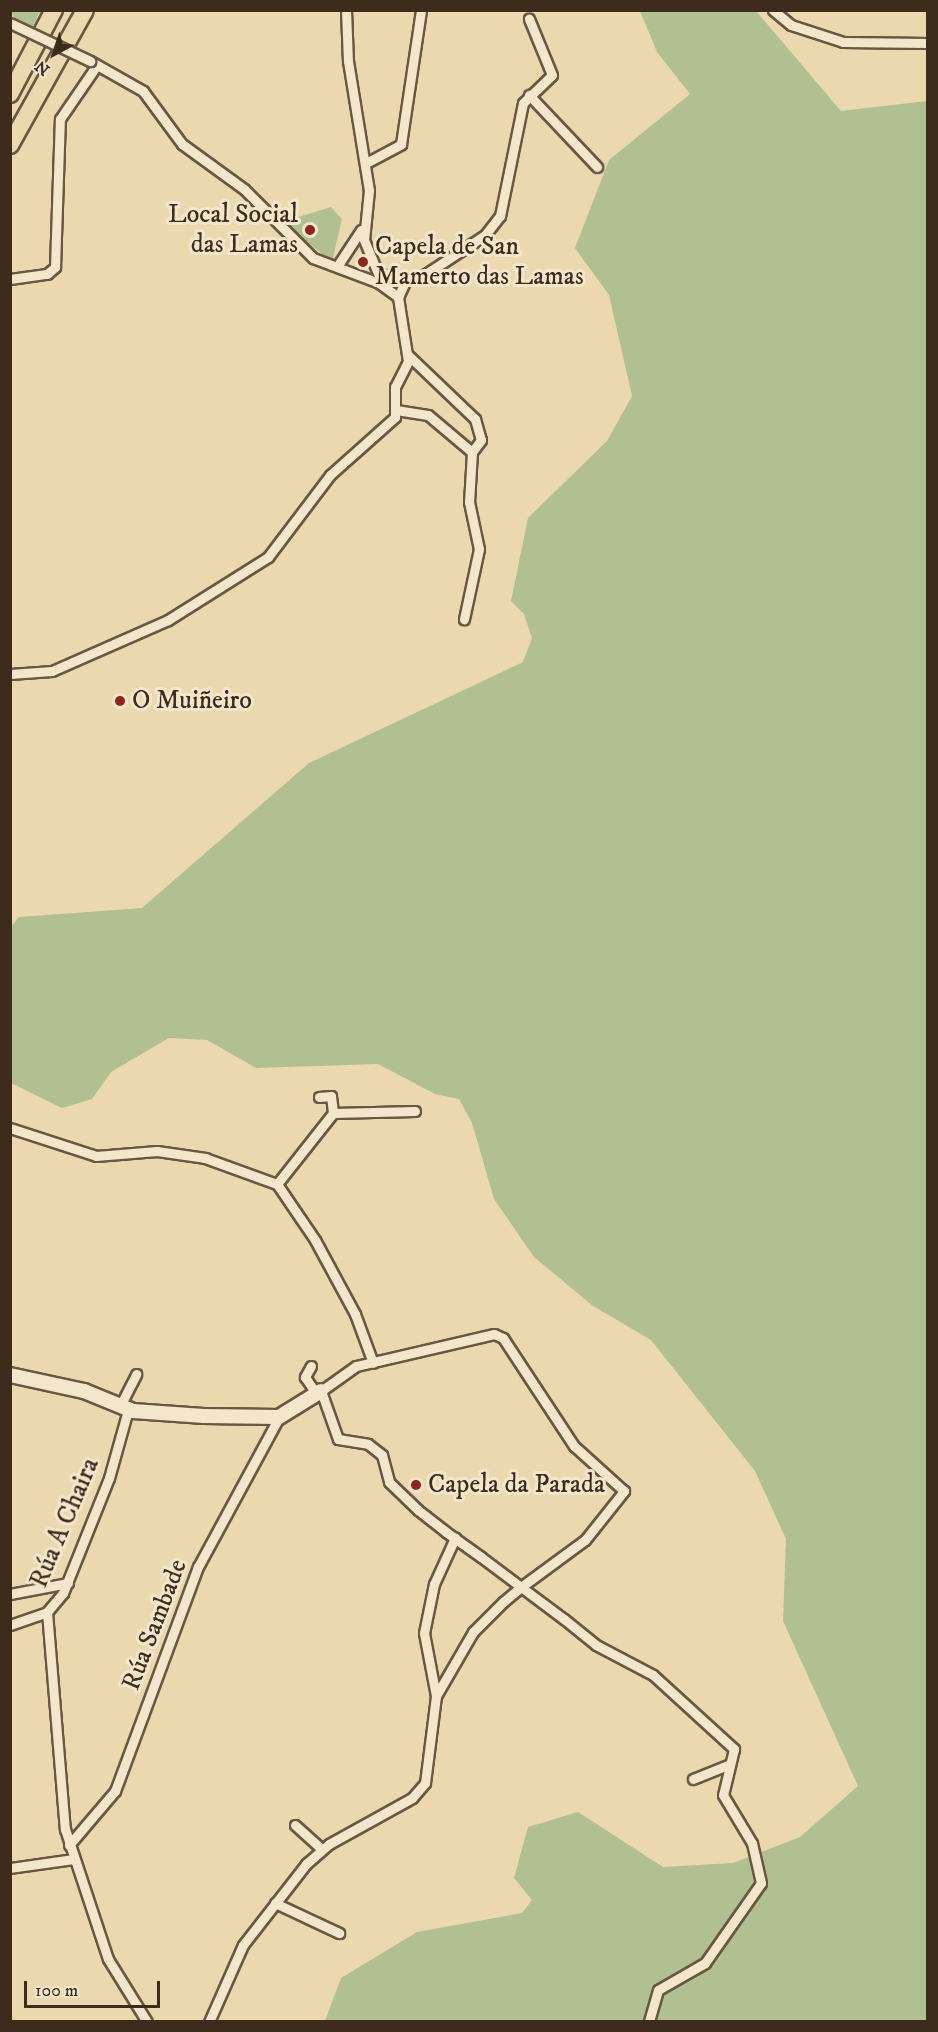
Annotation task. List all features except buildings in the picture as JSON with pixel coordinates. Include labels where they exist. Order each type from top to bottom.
[{"type":"highway","points":[[10,94],[54,10]]},
{"type":"highway","points":[[10,145],[85,10]]},
{"type":"street","points":[[346,10],[348,62],[366,163],[363,224],[368,252],[380,279],[398,297]]},
{"type":"street","points":[[366,163],[401,144],[421,10]]},
{"type":"street","points":[[773,10],[791,25],[843,42],[927,43]]},
{"type":"street","points":[[10,23],[93,63],[143,91],[182,144],[244,189],[313,258],[380,279],[406,280],[436,268],[485,235],[500,216],[520,113],[529,95],[552,75],[529,19]]},
{"type":"street","points":[[10,279],[47,274],[55,267],[60,119],[93,63]]},
{"type":"street","points":[[529,95],[597,167]]},
{"type":"street","points":[[338,265],[363,224]]},
{"type":"street","points":[[10,675],[52,670],[168,620],[248,571],[281,542],[330,475],[390,423],[396,410],[395,387],[408,355],[398,297],[406,280]]},
{"type":"street","points":[[408,355],[475,419],[482,440],[472,452],[469,502],[479,549],[464,619]]},
{"type":"street","points":[[396,410],[428,415],[472,452]]},
{"type":"street","points":[[276,1184],[333,1113],[331,1096],[319,1097]]},
{"type":"street","points":[[333,1113],[415,1111]]},
{"type":"street","points":[[10,1128],[96,1156],[157,1151],[211,1159],[276,1184],[315,1240],[355,1314],[373,1364]]},
{"type":"street","points":[[10,1375],[84,1391],[124,1408],[279,1417],[318,1392],[336,1385],[353,1367],[500,1335],[574,1446],[624,1487],[585,1540],[521,1587],[466,1642],[435,1696]]},
{"type":"street","points":[[311,1366],[305,1377],[318,1392],[338,1439],[368,1444],[382,1455],[389,1482],[455,1538],[596,1645],[653,1675],[731,1745],[723,1795],[752,1843],[761,1883],[705,1963],[658,1990],[649,2022]]},
{"type":"street","name":"Rúa A Chaira","points":[[10,1625],[47,1612],[68,1583],[109,1478],[124,1408],[136,1374]]},
{"type":"street","name":"Rúa Sambade","points":[[69,1845],[115,1791],[198,1567],[279,1417]]},
{"type":"street","points":[[209,2022],[224,1997],[232,1963],[275,1903],[322,1849],[418,1792],[430,1767],[435,1696],[424,1633],[434,1584],[455,1538]]},
{"type":"street","points":[[10,1594],[68,1583]]},
{"type":"street","points":[[47,1612],[69,1845],[108,1959],[147,2022]]},
{"type":"street","points":[[693,1779],[728,1765]]},
{"type":"street","points":[[295,1825],[322,1849]]},
{"type":"street","points":[[10,1868],[74,1859]]},
{"type":"street","points":[[275,1903],[339,1934]]},
{"type":"green space","points":[[11,10],[40,11],[32,28],[15,20]]},
{"type":"green space","points":[[640,11],[756,11],[841,111],[927,101],[927,2021],[325,2021],[341,1978],[417,1932],[522,1913],[532,1900],[514,1878],[528,1827],[578,1812],[663,1867],[733,1863],[800,1837],[858,1786],[783,1621],[786,1539],[755,1471],[651,1340],[593,1306],[534,1257],[494,1199],[472,1123],[459,1099],[435,1094],[378,1064],[256,1068],[207,1040],[169,1038],[111,1072],[92,1099],[62,1108],[11,1083],[10,928],[19,917],[142,908],[309,763],[523,662],[532,638],[524,614],[511,601],[528,518],[607,441],[632,396],[609,295],[575,248],[609,160],[690,94],[657,52]]},
{"type":"green space","points":[[331,207],[342,219],[332,262],[282,222]]},
{"type":"place","name":"Local Social das Lamas","points":[[310,230]]},
{"type":"place","name":"Capela de San Mamerto das Lamas","points":[[363,262]]},
{"type":"place","name":"O Muiñeiro","points":[[120,701]]},
{"type":"place","name":"Capela da Parada","points":[[416,1485]]}]
